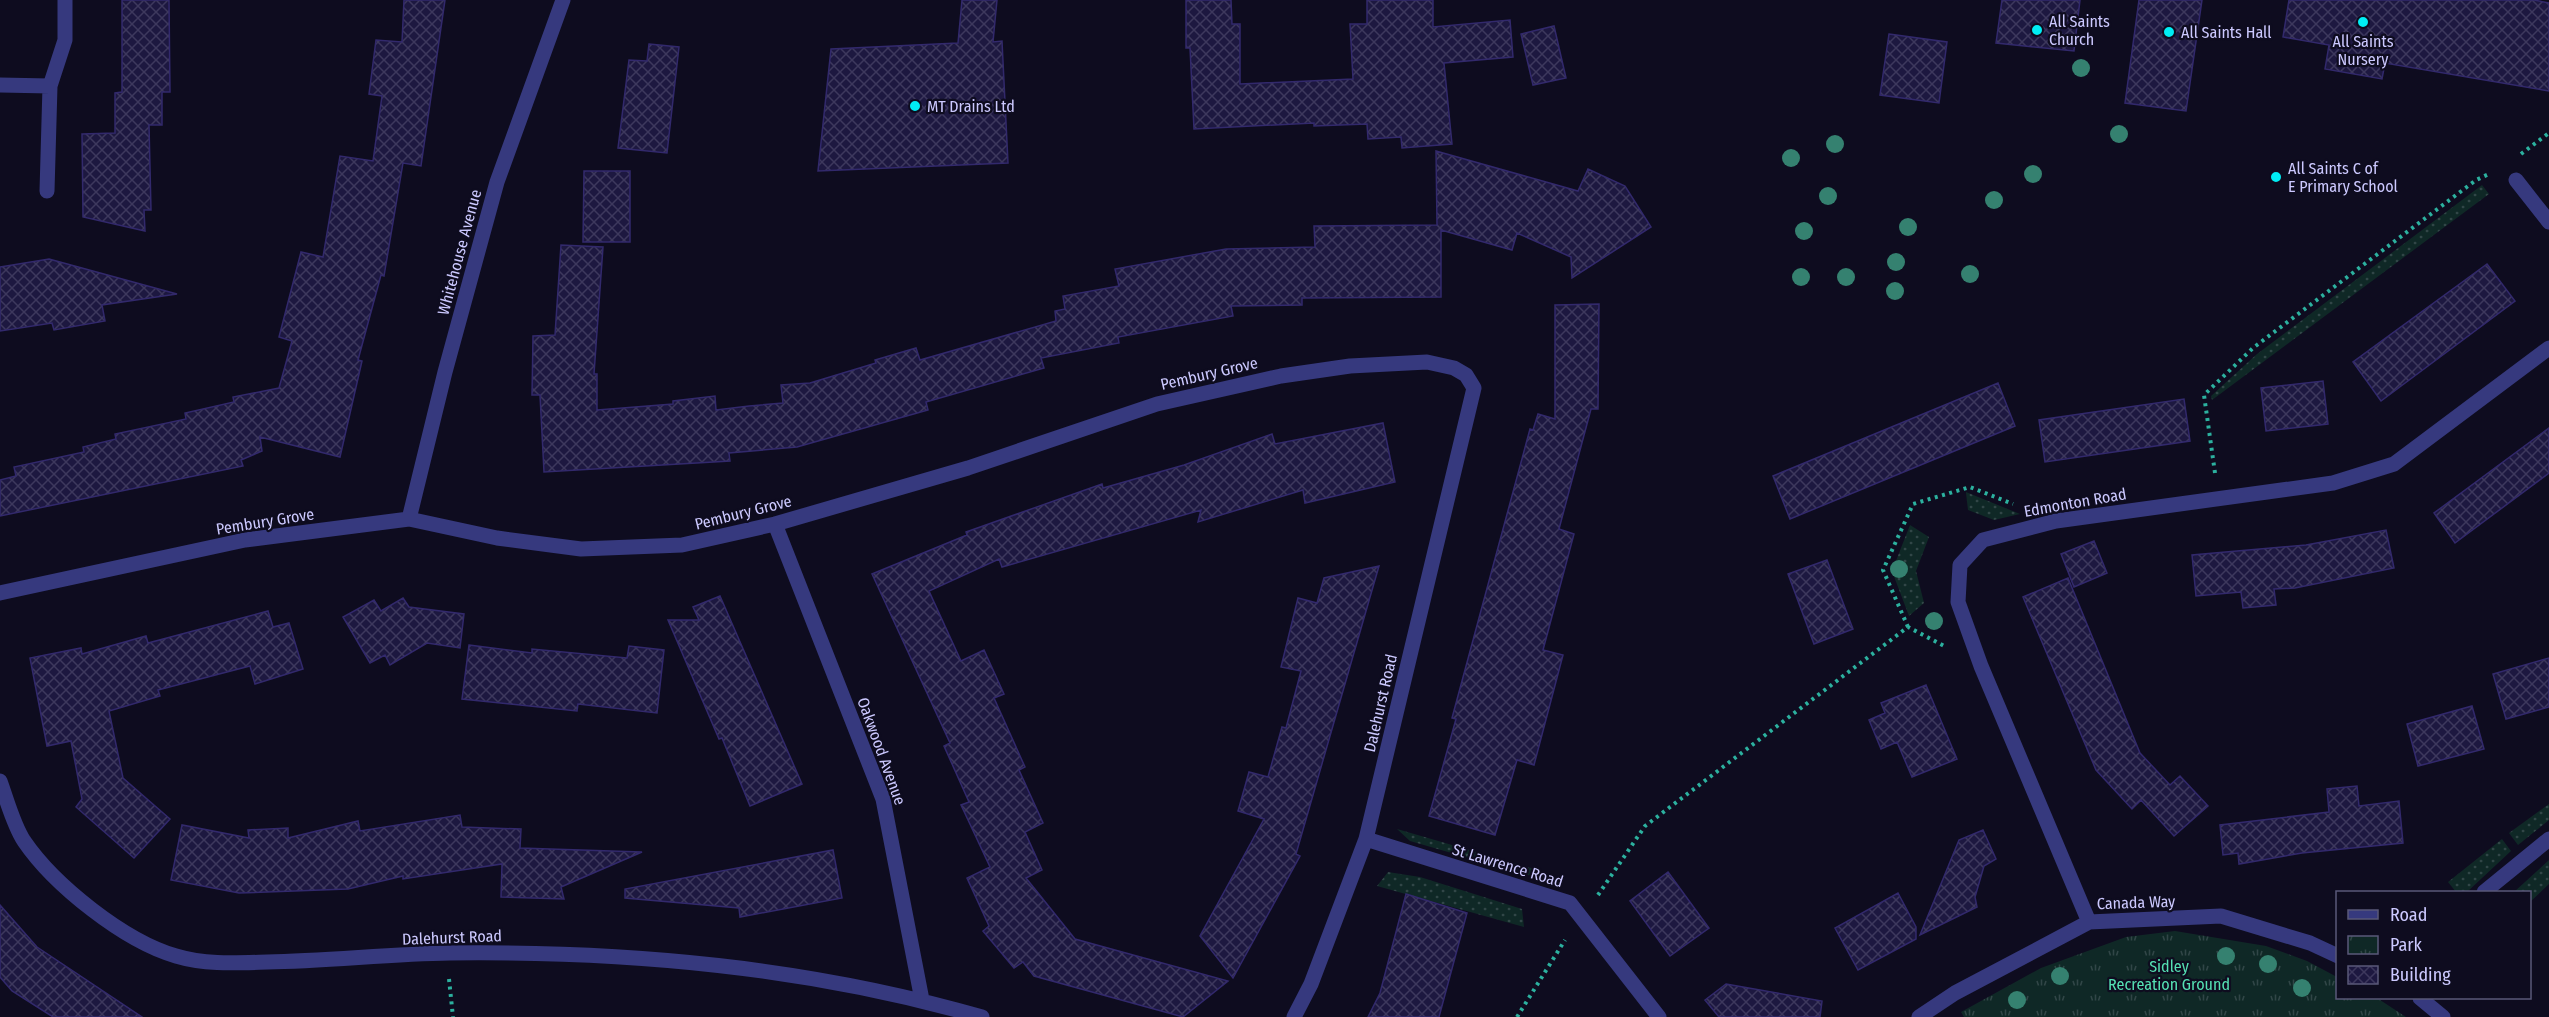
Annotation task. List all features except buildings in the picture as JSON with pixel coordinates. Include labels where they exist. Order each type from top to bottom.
[{"type":"street","points":[[47,191],[50,86],[65,40],[65,0]]},
{"type":"street","name":"Whitehouse Avenue","points":[[409,519],[445,372],[497,182],[563,0]]},
{"type":"street","points":[[0,85],[50,86]]},
{"type":"street","points":[[2516,180],[2549,222]]},
{"type":"street","name":"Edmonton Road","points":[[2089,921],[1981,666],[1958,602],[1960,565],[1983,540],[2056,521],[2333,483],[2394,464],[2549,348]]},
{"type":"street","name":"Pembury Grove","points":[[0,593],[246,540],[409,519],[496,538],[581,549],[682,545],[775,524],[968,468],[1156,404],[1281,375],[1350,366],[1427,362],[1454,368],[1466,375],[1474,388]]},
{"type":"street","name":"Dalehurst Road","points":[[1294,1017],[1311,984],[1366,839],[1474,388]]},
{"type":"street","name":"Oakwood Avenue","points":[[775,524],[883,799],[922,1000]]},
{"type":"street","name":"Dalehurst Road","points":[[0,781],[23,839],[51,874],[80,900],[143,944],[176,956],[212,963],[301,962],[446,953],[576,953],[703,962],[819,980],[922,1000],[982,1017]]},
{"type":"street","name":"St Lawrence Road","points":[[1366,839],[1570,903],[1659,1017]]},
{"type":"street","points":[[2485,891],[2549,839]]},
{"type":"street","name":"Canada Way","points":[[1919,1017],[1955,993],[2089,921],[2221,916],[2310,943],[2336,956]]},
{"type":"street","points":[[2421,999],[2444,1017]]},
{"type":"path","points":[[2513,160],[2549,133]]},
{"type":"path","points":[[2219,497],[2204,395],[2253,348],[2476,180],[2495,171]]},
{"type":"path","points":[[1981,666],[1908,627],[1883,570],[1913,504],[1970,487],[2056,521]]},
{"type":"path","points":[[1517,1017],[1580,916],[1603,890],[1645,826],[1908,627]]},
{"type":"path","points":[[446,953],[453,1017]]},
{"type":"green space","points":[[2482,185],[2489,194],[2212,400],[2211,396],[2257,354]]},
{"type":"green space","points":[[1966,492],[2020,514],[1994,520],[1968,510]]},
{"type":"green space","points":[[1910,525],[1929,537],[1916,571],[1924,603],[1909,616],[1892,571]]},
{"type":"green space","points":[[2549,804],[2549,820],[2518,845],[2509,833]]},
{"type":"green space","points":[[1397,829],[1545,872],[1542,879],[1410,841]]},
{"type":"green space","points":[[2502,839],[2511,851],[2468,891],[2455,891],[2448,882]]},
{"type":"green space","points":[[2549,860],[2549,884],[2531,901],[2531,891],[2515,891]]},
{"type":"green space","points":[[1388,872],[1420,877],[1522,909],[1524,927],[1377,886]]},
{"type":"green space","name":"Sidley Recreation Ground","points":[[2175,931],[2266,946],[2307,961],[2336,976],[2336,999],[2379,999],[2406,1017],[1964,1017],[1961,1012],[2041,968],[2126,937]]},
{"type":"place","name":"All Saints Nursery","points":[[2363,22]]},
{"type":"place","name":"All Saints Church","points":[[2037,30]]},
{"type":"place","name":"All Saints Hall","points":[[2169,32]]},
{"type":"place","name":"MT Drains Ltd","points":[[915,106]]},
{"type":"place","name":"All Saints C of E Primary School","points":[[2276,177]]}]
